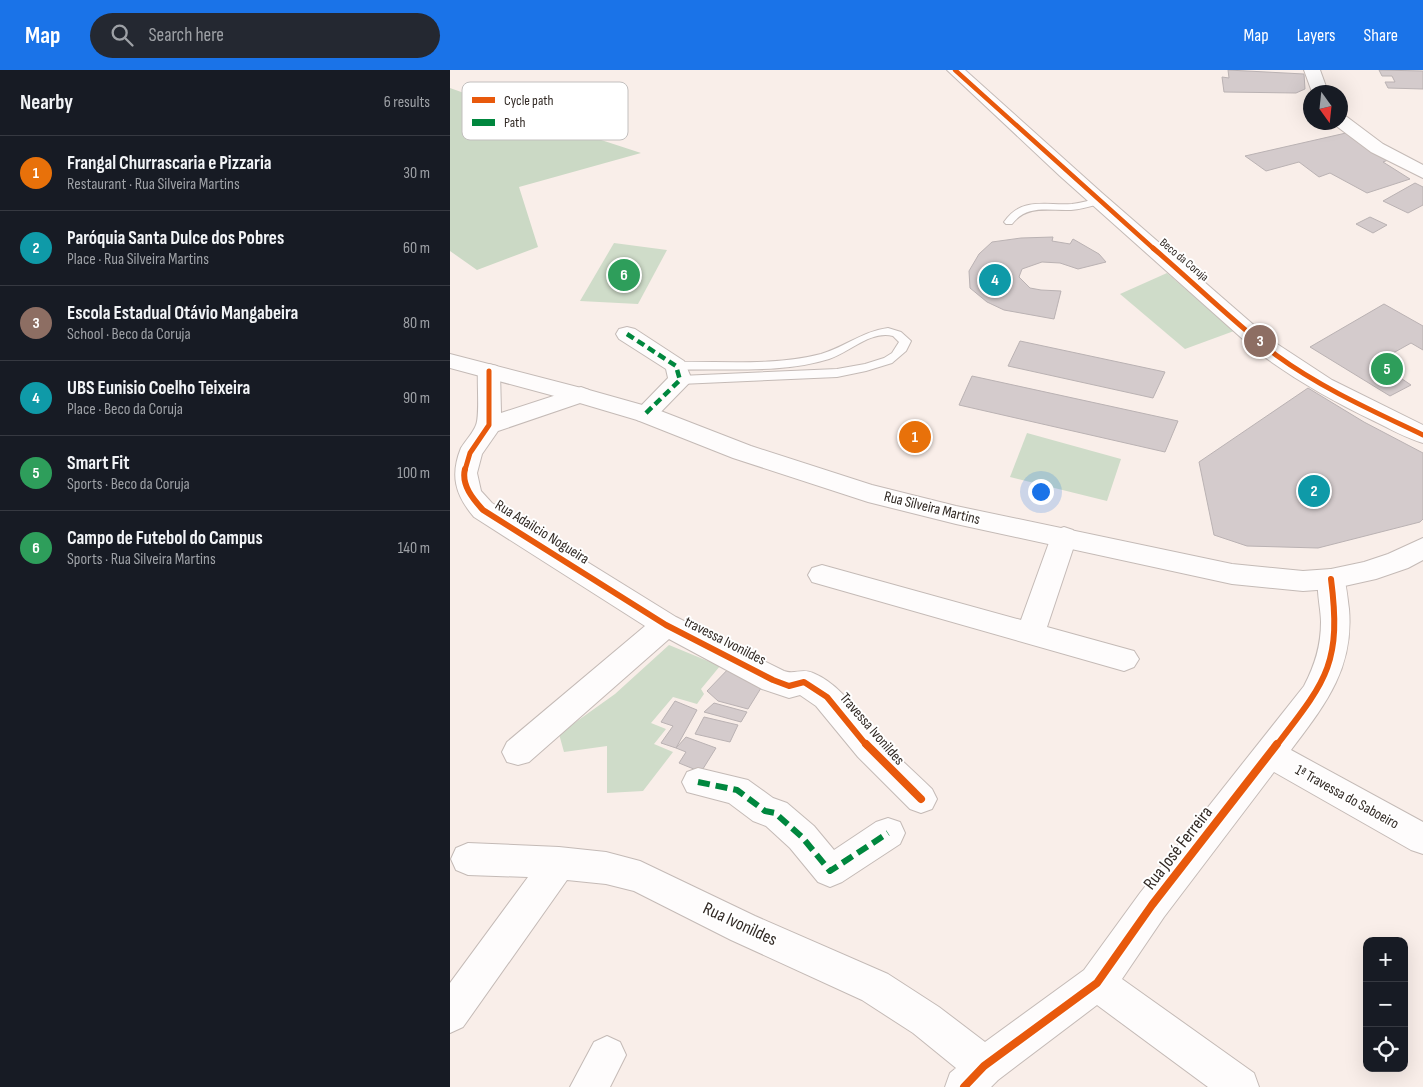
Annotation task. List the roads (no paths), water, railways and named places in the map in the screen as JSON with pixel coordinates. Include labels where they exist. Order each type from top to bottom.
[{"type":"street","name":"Beco da Coruja","points":[[955,70],[1099,201],[1260,341],[1291,365],[1377,414],[1423,435]]},
{"type":"street","points":[[1312,70],[1317,85]]},
{"type":"street","points":[[1348,127],[1377,148],[1423,172]]},
{"type":"street","points":[[627,334],[678,373],[645,414]]},
{"type":"street","name":"Rua Silveira Martins","points":[[450,361],[581,395],[645,414],[742,452],[868,493],[956,515],[1232,574],[1303,581],[1330,579],[1366,572],[1398,561],[1423,548]]},
{"type":"street","points":[[489,371],[489,425],[581,395]]},
{"type":"street","name":"Rua Adailcio Nogueira","points":[[489,425],[470,453],[464,474],[469,494],[483,510],[666,625]]},
{"type":"street","points":[[1030,634],[1064,538]]},
{"type":"street","points":[[822,575],[1030,634],[1124,658]]},
{"type":"street","name":"Rua José Ferreira","points":[[974,1076],[1097,983],[1152,905],[1315,695],[1329,665],[1335,638],[1335,611],[1330,579]]},
{"type":"street","points":[[518,752],[666,625]]},
{"type":"street","name":"travessa Ivonildes","points":[[666,625],[773,680]]},
{"type":"street","name":"Travessa Ivonildes","points":[[773,680],[789,686],[804,682],[827,697],[869,748],[921,799]]},
{"type":"street","name":"1ª Travessa do Saboeiro","points":[[1270,754],[1423,839]]},
{"type":"street","points":[[698,782],[737,790],[765,811],[775,813],[802,837],[830,872],[888,833]]},
{"type":"street","name":"Rua Ivonildes","points":[[468,859],[559,863],[606,868],[640,877],[675,892],[743,928],[875,987],[926,1020],[974,1076]]},
{"type":"street","points":[[450,1014],[559,863]]},
{"type":"street","points":[[1097,983],[1240,1087]]},
{"type":"street","points":[[589,1087],[607,1055]]},
{"type":"lane","points":[[1009,222],[1012,215],[1034,207],[1071,207],[1099,201]]},
{"type":"lane","points":[[887,330],[895,332],[905,340],[904,347],[900,353],[891,358],[862,368],[837,373],[678,373],[799,361],[826,356],[869,335],[887,330]]},
{"type":"place","name":"Campo de Futebol do Campus","points":[[624,275]]},
{"type":"place","name":"UBS Eunisio Coelho Teixeira","points":[[995,280]]},
{"type":"place","name":"Escola Estadual Otávio Mangabeira","points":[[1260,341]]},
{"type":"place","name":"Smart Fit","points":[[1387,369]]},
{"type":"place","name":"Frangal Churrascaria e Pizzaria","points":[[915,437]]},
{"type":"place","name":"Paróquia Santa Dulce dos Pobres","points":[[1314,491]]}]
